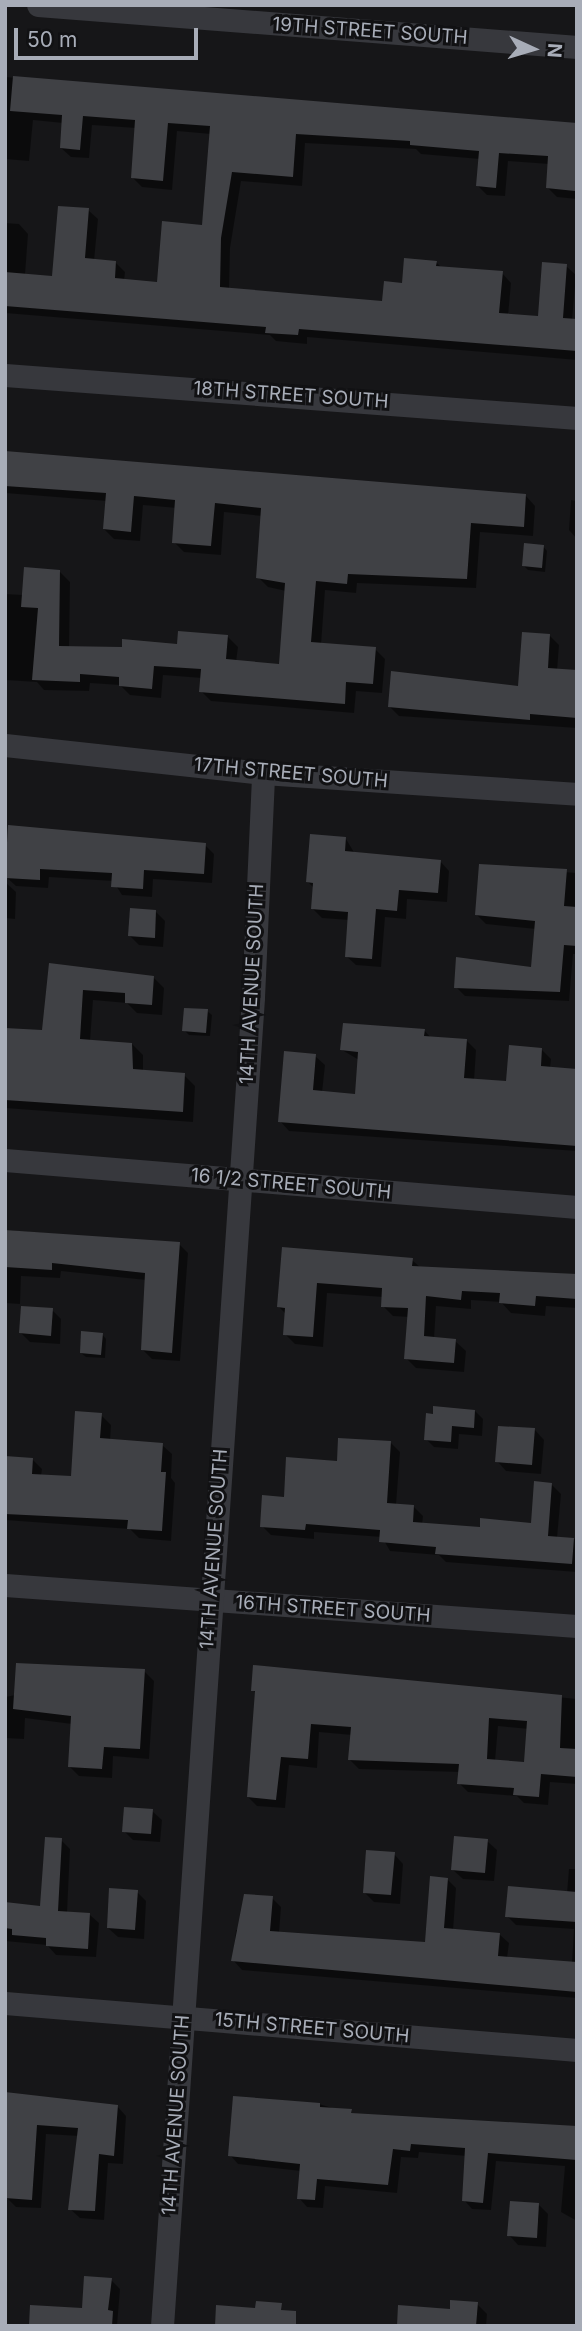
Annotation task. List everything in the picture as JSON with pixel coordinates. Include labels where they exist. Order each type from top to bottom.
[{"type":"street","name":"19TH STREET SOUTH","points":[[38,5],[577,47]]},
{"type":"street","name":"18TH STREET SOUTH","points":[[5,375],[577,418]]},
{"type":"street","name":"17TH STREET SOUTH","points":[[5,746],[263,773],[577,794]]},
{"type":"street","name":"14TH AVENUE SOUTH","points":[[162,2326],[240,1179],[263,773]]},
{"type":"street","name":"16 1/2 STREET SOUTH","points":[[5,1160],[577,1207]]},
{"type":"street","name":"16TH STREET SOUTH","points":[[5,1585],[577,1626]]},
{"type":"street","name":"15TH STREET SOUTH","points":[[5,2003],[577,2050]]},
{"type":"building","points":[[13,76],[577,123],[575,191],[546,188],[548,156],[499,153],[496,188],[476,186],[479,151],[410,145],[410,141],[296,134],[293,177],[232,172],[221,238],[220,287],[382,301],[384,281],[402,283],[404,258],[437,261],[436,266],[503,271],[499,313],[538,316],[542,262],[567,264],[563,318],[577,319],[577,351],[299,329],[298,335],[265,333],[266,327],[5,306],[5,272],[52,276],[58,206],[89,208],[85,258],[116,261],[115,278],[157,282],[162,221],[202,225],[210,126],[168,123],[163,181],[131,178],[135,120],[83,116],[80,150],[60,148],[62,115],[10,111]]},
{"type":"building","points":[[5,451],[526,494],[524,527],[471,523],[467,579],[348,574],[347,584],[316,581],[311,642],[376,647],[373,684],[346,682],[345,704],[199,692],[201,669],[154,666],[152,689],[119,686],[119,677],[80,674],[80,682],[32,680],[38,608],[21,607],[24,567],[60,570],[59,646],[122,647],[122,639],[177,644],[178,631],[228,635],[226,659],[279,664],[285,583],[256,578],[261,508],[215,503],[211,546],[172,543],[175,500],[134,496],[131,532],[103,529],[106,493],[5,486]]},
{"type":"building","points":[[524,543],[544,545],[542,568],[522,566]]},
{"type":"building","points":[[522,632],[550,634],[548,668],[577,670],[577,718],[530,714],[530,720],[388,707],[391,671],[518,686]]},
{"type":"building","points":[[8,825],[206,843],[204,874],[144,870],[143,889],[111,887],[112,873],[40,869],[40,880],[5,878]]},
{"type":"building","points":[[310,834],[346,837],[345,851],[441,860],[438,893],[399,890],[397,911],[376,909],[372,959],[345,957],[348,912],[311,909],[313,883],[306,882]]},
{"type":"building","points":[[479,864],[567,869],[564,906],[577,907],[577,946],[564,945],[560,992],[454,988],[456,957],[531,967],[535,921],[475,915]]},
{"type":"building","points":[[130,908],[156,910],[155,938],[128,936]]},
{"type":"building","points":[[49,963],[154,976],[152,1005],[125,1003],[125,993],[83,990],[80,1039],[132,1043],[133,1069],[185,1073],[183,1112],[5,1100],[5,1028],[42,1030]]},
{"type":"building","points":[[184,1008],[208,1009],[206,1033],[182,1031]]},
{"type":"building","points":[[343,1023],[425,1029],[424,1036],[467,1039],[464,1078],[506,1081],[509,1045],[542,1048],[541,1066],[577,1069],[577,1146],[278,1122],[284,1051],[316,1054],[313,1090],[355,1094],[358,1052],[340,1050]]},
{"type":"building","points":[[5,1230],[180,1242],[172,1353],[141,1350],[145,1273],[52,1263],[52,1270],[5,1267]]},
{"type":"building","points":[[282,1247],[413,1258],[412,1266],[577,1274],[577,1299],[536,1296],[535,1306],[499,1303],[500,1293],[462,1291],[461,1300],[426,1296],[424,1336],[456,1339],[454,1363],[404,1359],[408,1308],[381,1307],[382,1288],[317,1283],[313,1337],[283,1335],[285,1308],[277,1307]]},
{"type":"building","points":[[21,1306],[53,1308],[51,1336],[19,1333]]},
{"type":"building","points":[[81,1331],[103,1333],[101,1355],[80,1353]]},
{"type":"building","points":[[433,1406],[475,1410],[474,1428],[452,1426],[451,1442],[424,1440],[426,1413],[433,1414]]},
{"type":"building","points":[[75,1411],[102,1413],[100,1438],[163,1443],[161,1472],[166,1472],[162,1531],[127,1529],[128,1520],[5,1514],[5,1456],[33,1458],[32,1474],[71,1476]]},
{"type":"building","points":[[498,1426],[535,1428],[532,1465],[495,1462]]},
{"type":"building","points":[[338,1438],[391,1441],[387,1503],[414,1505],[413,1522],[480,1527],[480,1518],[531,1523],[534,1481],[552,1483],[548,1536],[574,1538],[572,1564],[435,1554],[436,1547],[379,1542],[380,1530],[306,1524],[305,1530],[260,1527],[262,1495],[284,1497],[286,1457],[337,1461]]},
{"type":"building","points":[[16,1663],[145,1669],[140,1749],[104,1747],[102,1769],[68,1767],[71,1716],[13,1709]]},
{"type":"building","points":[[253,1665],[562,1695],[560,1748],[577,1749],[577,1777],[541,1774],[539,1797],[513,1795],[514,1788],[457,1784],[459,1764],[348,1760],[351,1727],[311,1724],[308,1759],[281,1757],[276,1800],[247,1797],[255,1691],[251,1691]],"holes":[[[489,1718],[527,1721],[524,1762],[487,1759]]]},
{"type":"building","points":[[124,1807],[153,1809],[151,1834],[122,1832]]},
{"type":"building","points":[[454,1836],[488,1839],[485,1873],[451,1870]]},
{"type":"building","points":[[45,1837],[62,1838],[58,1911],[90,1913],[88,1949],[46,1946],[46,1938],[12,1935],[12,1929],[5,1928],[5,1902],[40,1906]]},
{"type":"building","points":[[366,1850],[395,1852],[391,1895],[363,1893]]},
{"type":"building","points":[[430,1876],[448,1878],[444,1928],[500,1933],[498,1956],[577,1962],[577,1992],[231,1961],[244,1894],[273,1896],[270,1931],[425,1942]]},
{"type":"building","points":[[508,1886],[577,1892],[577,1922],[505,1917]]},
{"type":"building","points":[[109,1888],[138,1890],[135,1930],[107,1928]]},
{"type":"building","points":[[5,2092],[118,2105],[114,2156],[99,2154],[95,2211],[68,2210],[78,2128],[37,2125],[32,2200],[5,2198]]},
{"type":"building","points":[[233,2096],[320,2103],[320,2107],[352,2109],[351,2113],[577,2126],[577,2160],[488,2153],[483,2203],[462,2201],[465,2148],[411,2144],[410,2151],[393,2149],[388,2185],[317,2179],[315,2200],[297,2199],[300,2164],[228,2156]]},
{"type":"building","points":[[510,2201],[539,2203],[537,2238],[507,2236]]},
{"type":"building","points":[[84,2276],[112,2278],[108,2310],[113,2311],[112,2326],[29,2326],[30,2305],[82,2308]]},
{"type":"building","points":[[450,2300],[478,2302],[476,2326],[397,2326],[398,2305],[450,2309]]},
{"type":"building","points":[[256,2301],[282,2303],[281,2310],[296,2311],[296,2326],[215,2326],[216,2305],[255,2308]]}]
